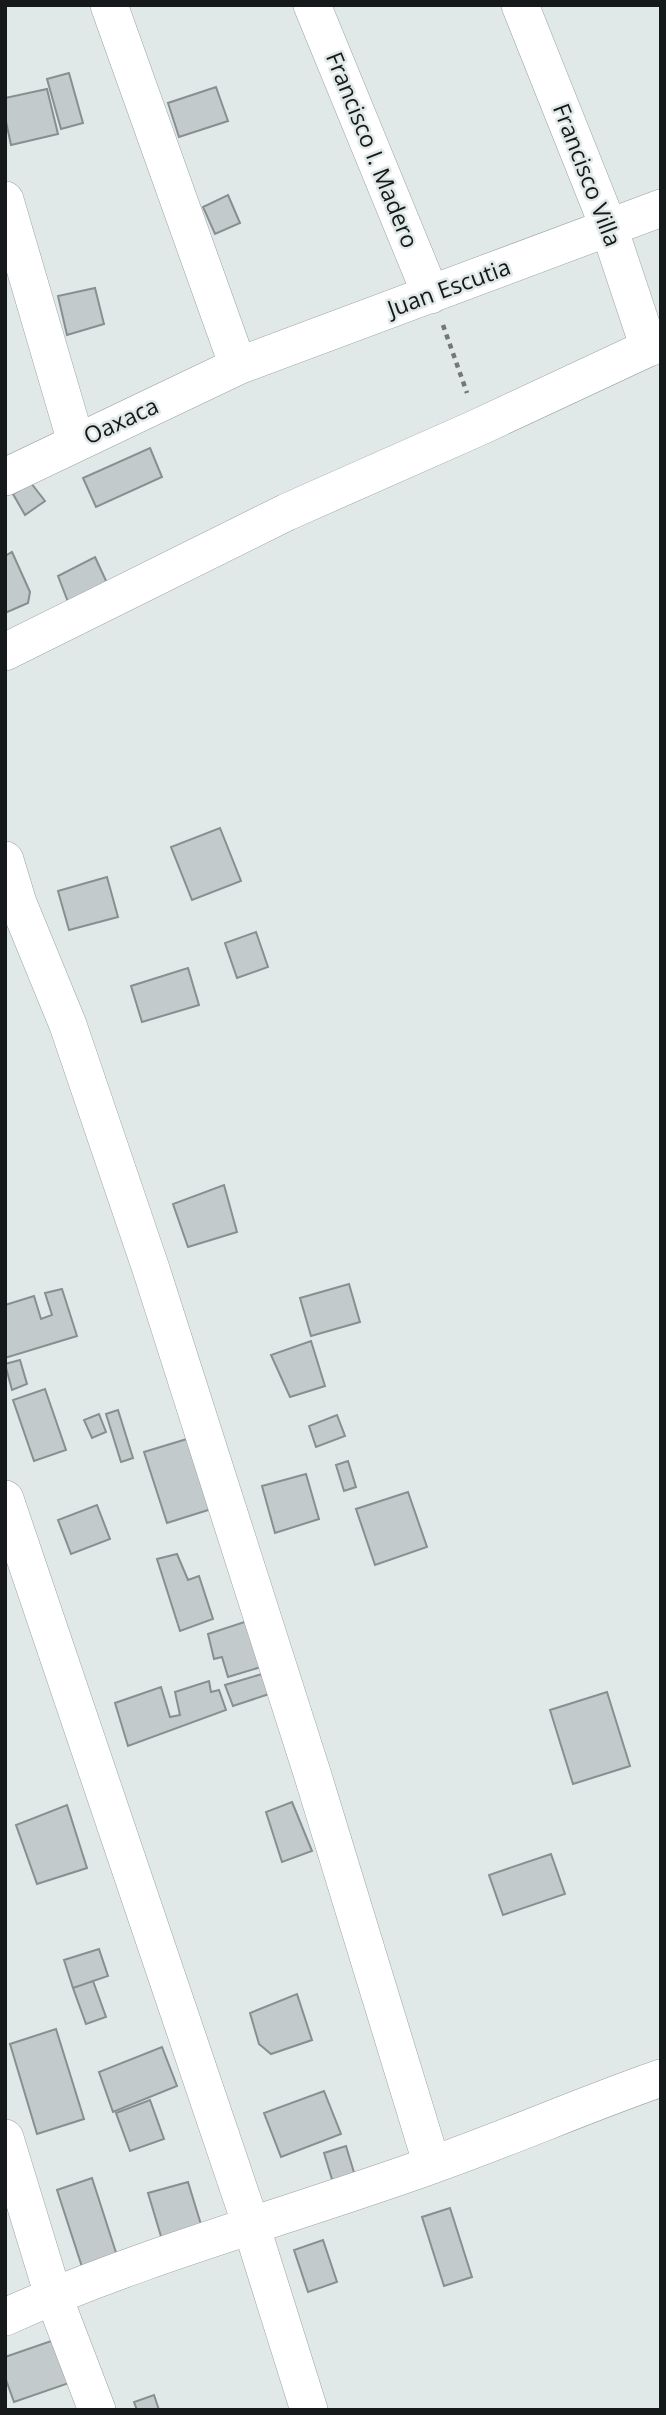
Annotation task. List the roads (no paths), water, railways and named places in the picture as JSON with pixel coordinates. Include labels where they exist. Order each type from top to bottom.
[{"type":"street","points":[[108,5],[238,366]]},
{"type":"street","name":"Francisco I. Madero","points":[[312,5],[432,295]]},
{"type":"street","name":"Francisco Villa","points":[[520,5],[655,345]]},
{"type":"street","points":[[5,200],[8,202],[76,442]]},
{"type":"street","name":"Juan Escutia","points":[[238,366],[661,208]]},
{"type":"street","points":[[5,652],[286,512],[479,427],[655,345]]},
{"type":"street","name":"Oaxaca","points":[[5,477],[238,366]]},
{"type":"street","points":[[5,860],[12,905],[68,1025],[150,1269],[313,1776],[432,2165]]},
{"type":"street","points":[[5,1499],[251,2225],[309,2410]]},
{"type":"street","points":[[5,2316],[53,2295],[432,2165],[661,2078]]},
{"type":"street","points":[[5,2138],[53,2295],[97,2410]]}]
